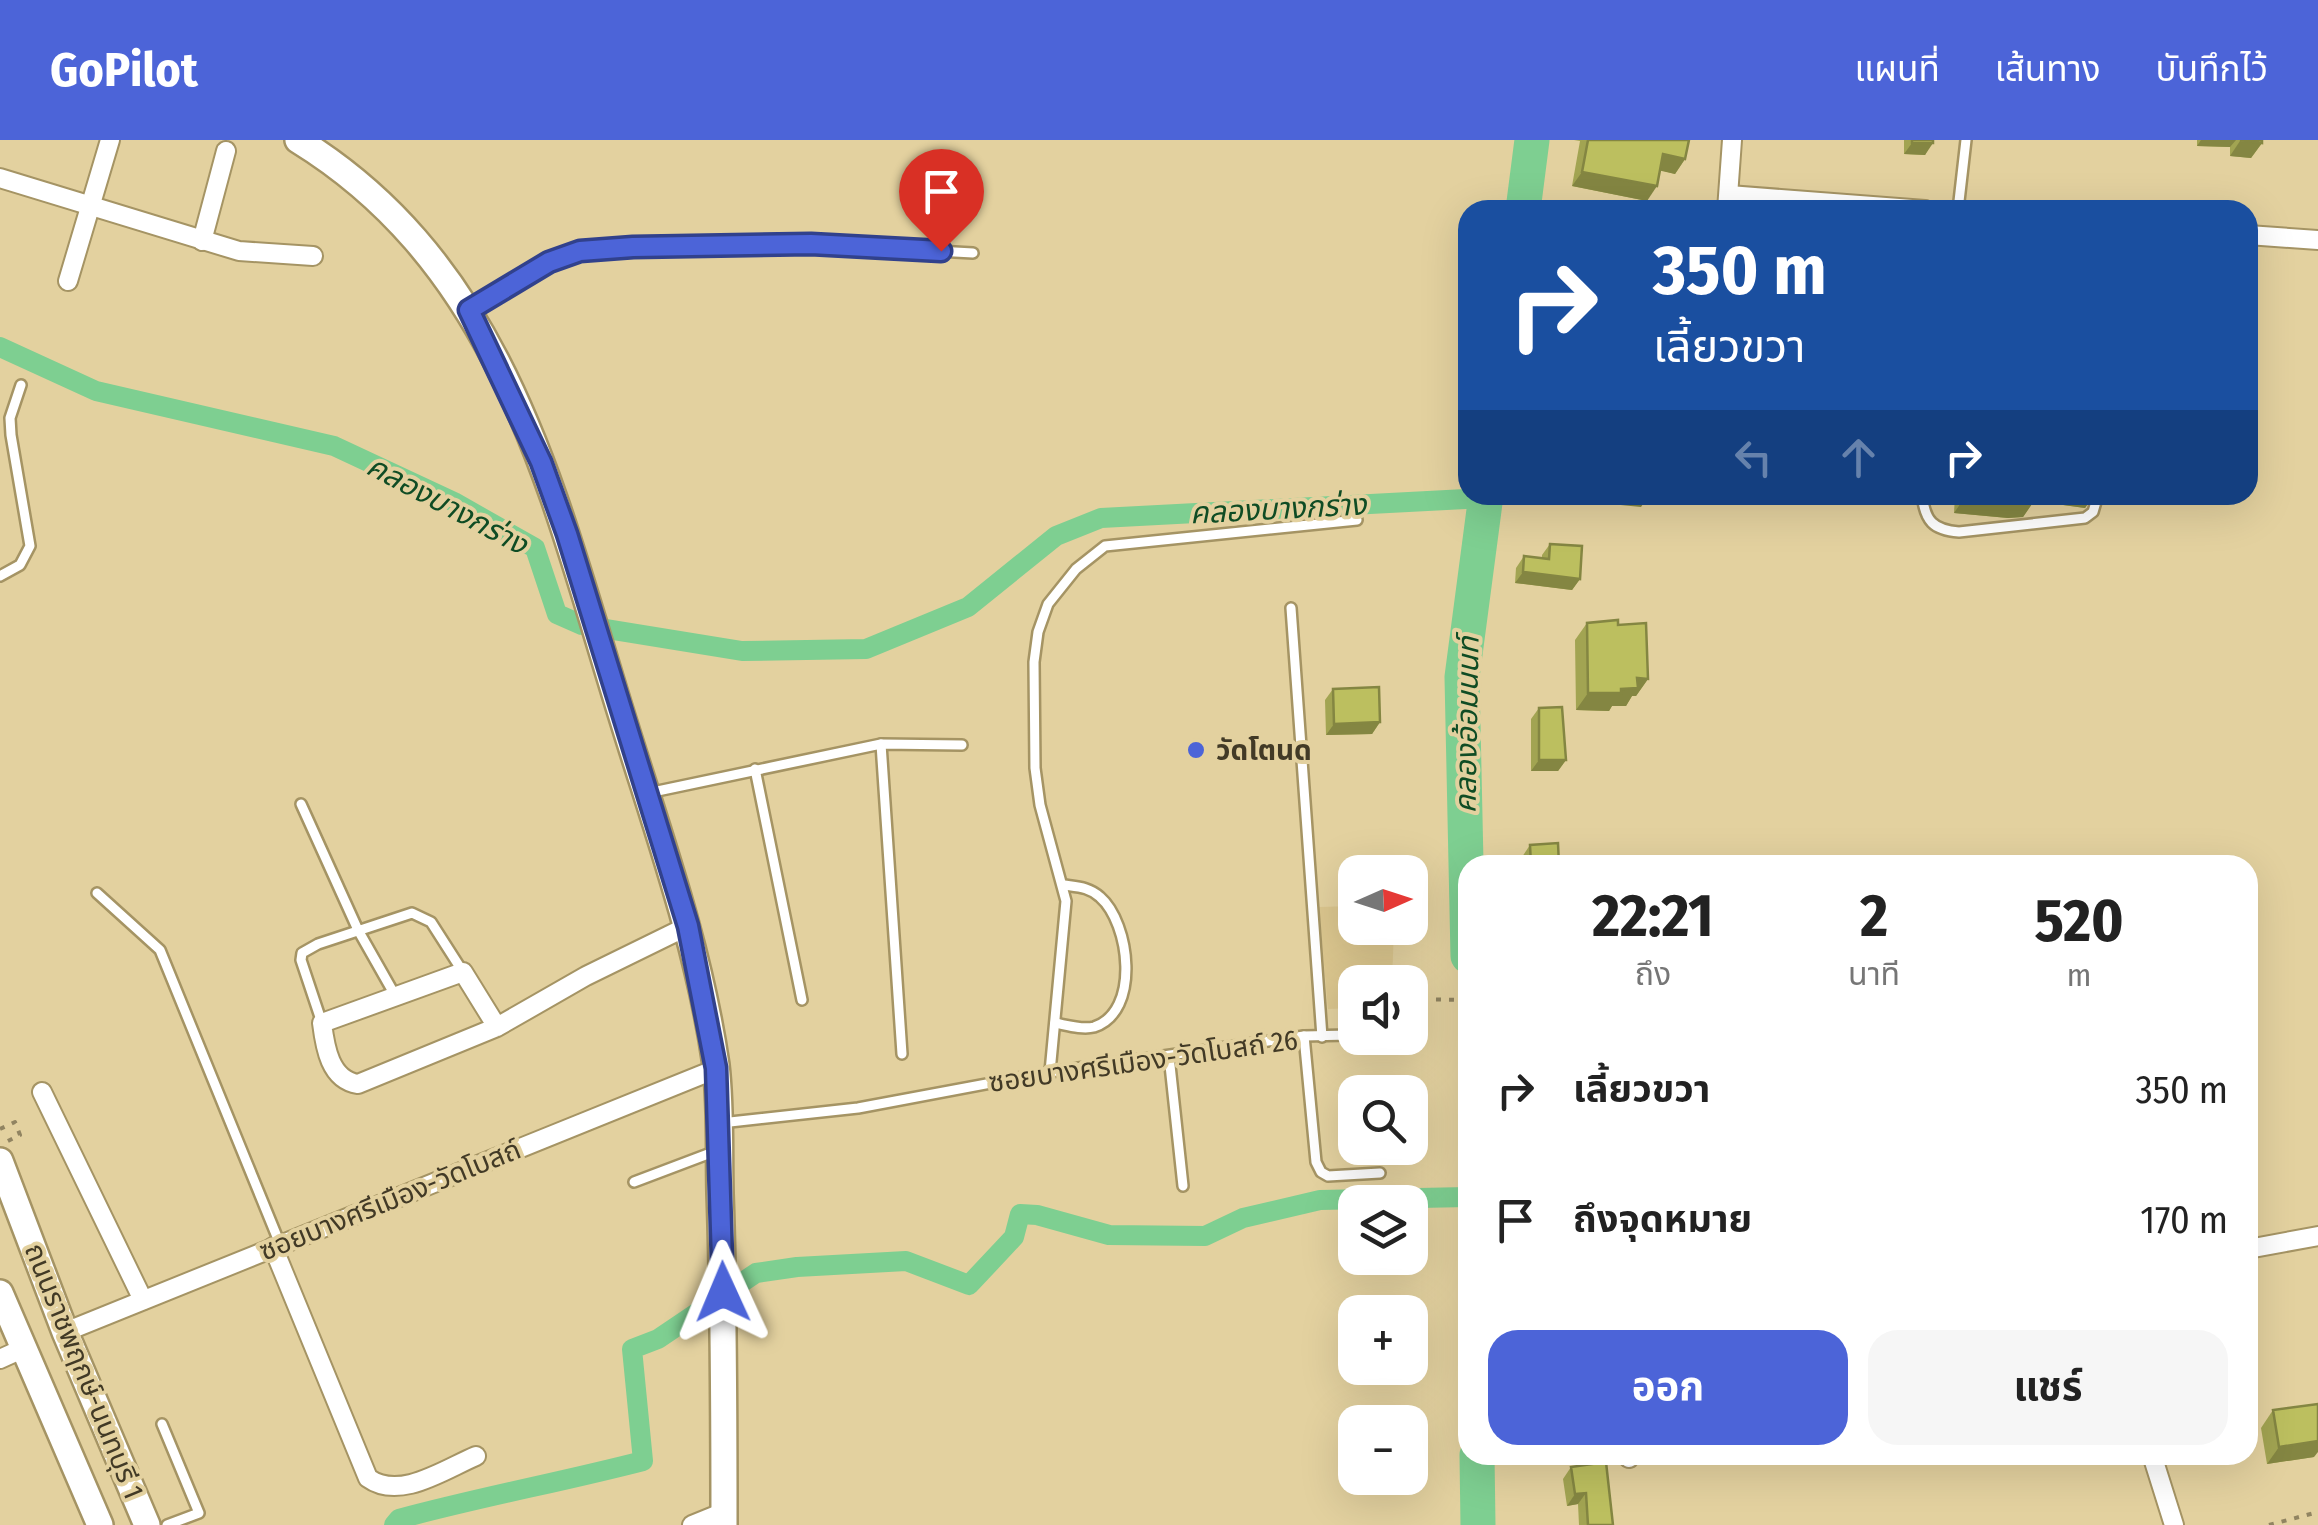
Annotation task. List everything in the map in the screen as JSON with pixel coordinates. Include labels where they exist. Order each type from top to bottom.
[{"type":"street","points":[[68,281],[110,140]]},
{"type":"street","points":[[298,140],[371,193],[412,232],[469,310],[541,462],[688,926],[716,1068],[723,1321],[724,1518],[692,1525]]},
{"type":"street","points":[[1728,200],[1732,140]]},
{"type":"street","points":[[202,240],[226,152]]},
{"type":"street","points":[[0,178],[240,251],[312,256]]},
{"type":"street","points":[[2258,235],[2318,240]]},
{"type":"street","points":[[496,1027],[463,972],[322,1024],[330,1061],[352,1084],[496,1027],[586,976],[688,926]]},
{"type":"street","name":"ซอยบางศรีเมือง-วัดโบสถ์","points":[[65,1332],[716,1068]]},
{"type":"street","points":[[42,1092],[143,1300]]},
{"type":"street","name":"ถนนราชพฤกษ์-นนทบุรี 1","points":[[0,1161],[65,1332],[147,1525]]},
{"type":"street","points":[[2258,1247],[2318,1236]]},
{"type":"street","points":[[276,1245],[368,1478],[380,1486],[406,1486],[476,1456]]},
{"type":"street","name":"ถนนราชพฤกษ์-นนทบุรี 1","points":[[0,1294],[11,1354],[100,1525]]},
{"type":"street","points":[[2155,1465],[2172,1521]]},
{"type":"lane","points":[[1959,200],[1966,140]]},
{"type":"lane","points":[[469,310],[549,262],[580,251],[811,244],[973,252]]},
{"type":"lane","points":[[0,576],[20,565],[30,546],[10,418],[20,385]]},
{"type":"lane","points":[[1925,505],[1930,524],[1938,530],[1959,532],[2086,518],[2095,505]]},
{"type":"lane","points":[[1050,1072],[1066,901],[1046,831],[1035,768],[1034,662],[1038,632],[1048,604],[1076,570],[1105,546],[1357,520]]},
{"type":"lane","name":"ซอยบางศรีเมือง-วัดโบสถ์ 26","points":[[718,1123],[858,1108],[1050,1072],[1304,1036],[1322,1038],[1291,608]]},
{"type":"lane","points":[[646,794],[881,744],[962,745]]},
{"type":"lane","points":[[881,744],[902,1054]]},
{"type":"lane","points":[[755,769],[802,1000]]},
{"type":"lane","points":[[301,804],[358,930],[396,997]]},
{"type":"lane","points":[[1055,1022],[1093,1027],[1122,1005],[1125,988],[1116,916],[1089,888],[1064,885]]},
{"type":"lane","points":[[97,893],[160,950],[276,1245]]},
{"type":"lane","points":[[322,1024],[302,966],[302,953],[358,930],[400,915],[424,916],[463,972]]},
{"type":"lane","points":[[1304,1036],[1316,1162],[1321,1172],[1328,1176],[1380,1173]]},
{"type":"lane","points":[[1322,1038],[1338,1036]]},
{"type":"lane","points":[[1168,1056],[1183,1186]]},
{"type":"lane","points":[[634,1182],[719,1150]]},
{"type":"lane","points":[[162,1424],[199,1513],[167,1525]]},
{"type":"path","points":[[1428,999],[1458,1000]]},
{"type":"path","points":[[0,1129],[15,1122],[20,1136]]},
{"type":"path","points":[[2269,1525],[2318,1512]]},
{"type":"shaded area","points":[[1338,906],[1338,945],[1393,945],[1393,965],[1338,965],[1338,1009],[1328,1009],[1319,907]]},
{"type":"building","points":[[1588,140],[1689,140],[1685,159],[1663,154],[1657,186],[1582,172]]},
{"type":"building","points":[[1933,140],[1933,143],[1912,143]]},
{"type":"building","points":[[1550,544],[1582,546],[1580,579],[1523,572],[1524,556],[1549,559]]},
{"type":"building","points":[[1618,620],[1618,625],[1646,623],[1648,679],[1637,678],[1638,688],[1621,689],[1621,693],[1588,693],[1587,623]]},
{"type":"building","points":[[1379,687],[1380,722],[1334,724],[1333,689]]},
{"type":"building","points":[[1562,707],[1566,760],[1539,760],[1539,708]]},
{"type":"building","points":[[1558,843],[1559,855],[1530,855],[1530,845]]},
{"type":"building","points":[[2318,1404],[2318,1441],[2279,1447],[2273,1410]]},
{"type":"building","points":[[1606,1465],[1613,1525],[1588,1525],[1586,1493],[1575,1494],[1571,1467]]},
{"type":"waterway","name":"คลองอ้อมนนท์","points":[[1524,200],[1532,140]]},
{"type":"waterway","name":"คลองบางกร่าง","points":[[0,347],[96,391],[334,446],[454,502],[535,548],[557,614],[582,625],[742,651],[866,649],[968,607],[1056,536],[1101,518],[1458,499]]},
{"type":"waterway","name":"คลองอ้อมนนท์","points":[[1466,855],[1462,677],[1485,505]]},
{"type":"waterway","points":[[394,1525],[399,1519],[429,1511],[643,1461],[632,1349],[658,1339],[756,1273],[906,1261],[969,1285],[1014,1237],[1020,1214],[1109,1235],[1205,1236],[1243,1218],[1320,1200],[1458,1197]]},
{"type":"waterway","name":"คลองอ้อมนนท์","points":[[1477,1465],[1478,1525]]},
{"type":"place","name":"วัดโตนด","points":[[1196,750]]},
{"type":"route","points":[[723,1292],[716,1068],[688,926],[567,534],[541,462],[469,310],[549,262],[580,251],[811,244],[941,251]]}]
